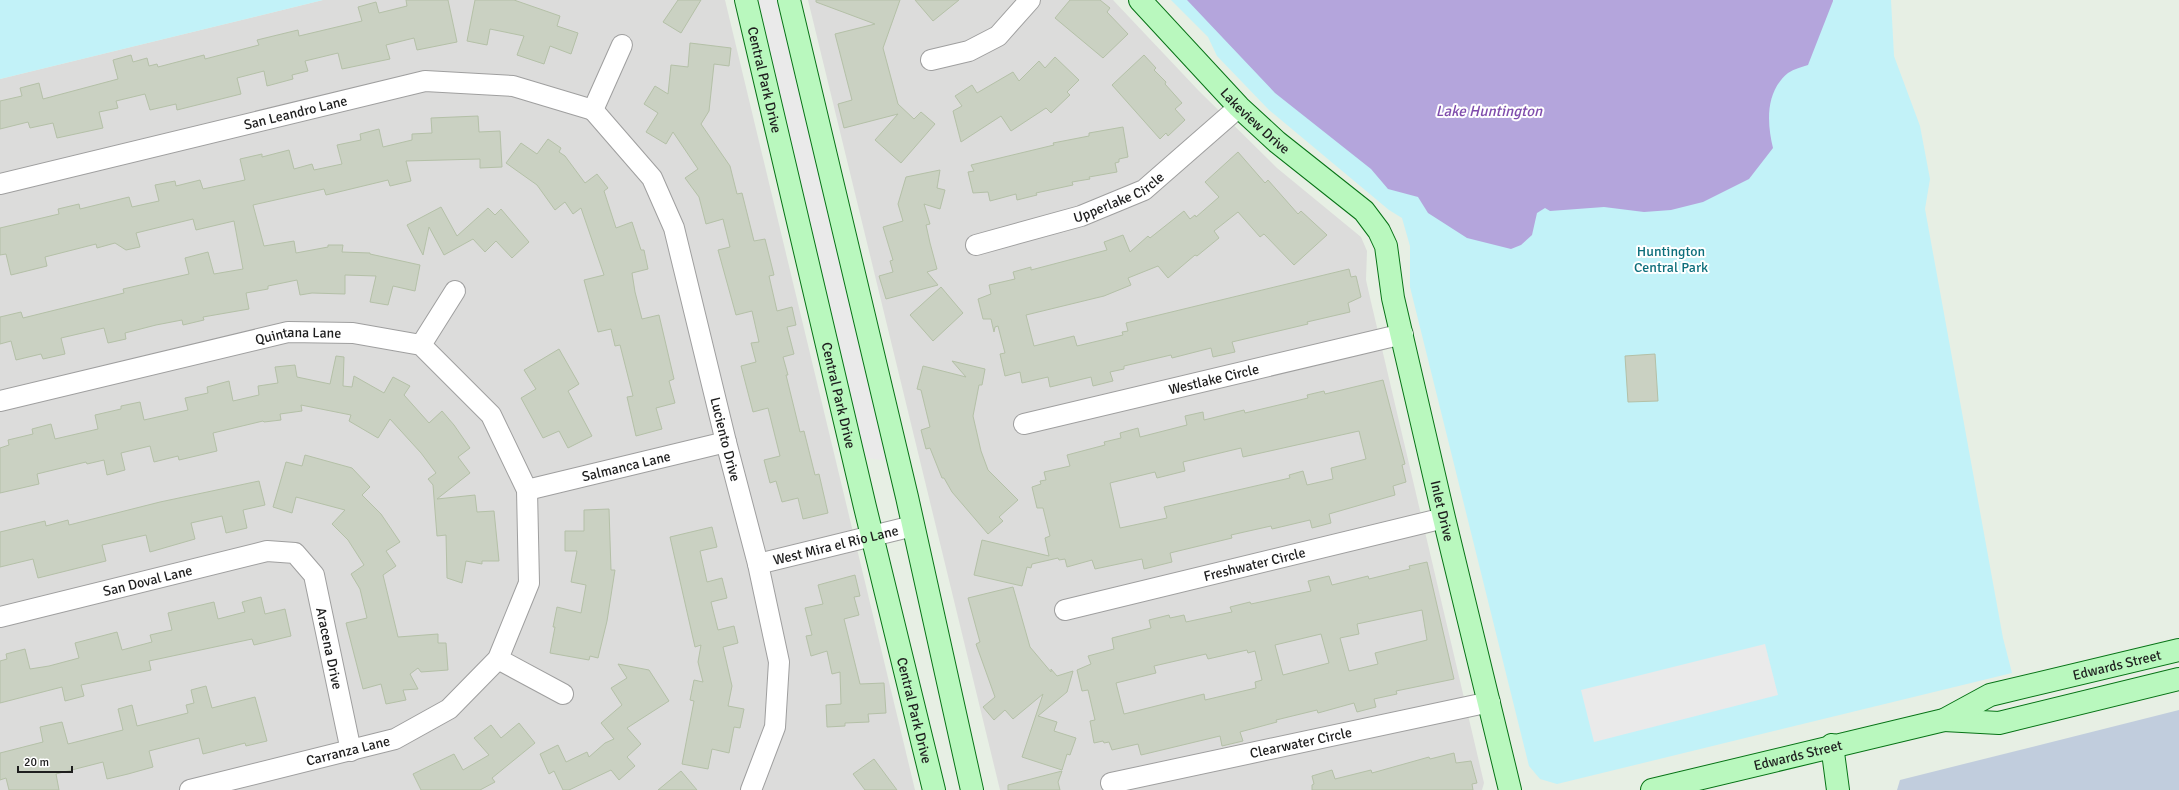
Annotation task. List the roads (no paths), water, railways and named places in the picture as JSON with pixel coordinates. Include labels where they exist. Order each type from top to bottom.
[{"type":"street","name":"Central Park Drive","points":[[746,0],[871,535],[934,790]]},
{"type":"street","points":[[789,0],[913,526],[972,790]]},
{"type":"street","points":[[931,60],[969,51],[998,36],[1030,0]]},
{"type":"street","name":"Lakeview Drive","points":[[1140,0],[1239,107],[1277,142],[1364,211],[1379,231]]},
{"type":"street","points":[[593,110],[622,45]]},
{"type":"street","name":"San Leandro Lane","points":[[0,184],[425,81],[514,86],[593,110]]},
{"type":"street","name":"Upperlake Circle","points":[[976,245],[1081,216],[1144,190],[1239,107]]},
{"type":"street","name":"Luciento Drive","points":[[593,110],[652,178],[674,228],[726,442],[758,564],[779,662],[775,727],[751,790]]},
{"type":"street","name":"Inlet Drive","points":[[1379,231],[1386,246],[1394,298],[1444,518],[1490,702],[1510,790]]},
{"type":"street","points":[[455,291],[421,345],[491,415],[527,490]]},
{"type":"street","name":"Quintana Lane","points":[[0,401],[288,332],[353,333],[421,345]]},
{"type":"street","name":"Westlake Circle","points":[[1024,424],[1403,334]]},
{"type":"street","name":"Salmanca Lane","points":[[527,490],[726,442]]},
{"type":"street","name":"Carranza Lane","points":[[190,790],[396,739],[449,708],[498,659],[529,583],[527,490]]},
{"type":"street","name":"Freshwater Circle","points":[[1065,610],[1444,518]]},
{"type":"street","name":"West Mira el Rio Lane","points":[[758,564],[871,535],[913,526]]},
{"type":"street","name":"San Doval Lane","points":[[0,616],[267,551],[295,553]]},
{"type":"street","name":"Aracena Drive","points":[[295,553],[314,575],[351,751]]},
{"type":"street","name":"Edwards Street","points":[[1652,790],[1944,720],[1990,695],[2179,650]]},
{"type":"street","points":[[498,659],[563,694]]},
{"type":"street","name":"Edwards Street","points":[[1944,720],[1999,723],[2179,679]]},
{"type":"street","name":"Clearwater Circle","points":[[1111,783],[1490,702]]},
{"type":"street","points":[[1832,746],[1838,790]]},
{"type":"water","name":"Lake Huntington","points":[[1187,0],[1833,1],[1808,65],[1788,73],[1775,89],[1769,118],[1773,148],[1749,179],[1703,202],[1671,210],[1644,212],[1604,207],[1550,211],[1545,208],[1537,213],[1532,235],[1521,245],[1511,249],[1467,238],[1428,213],[1418,197],[1388,189],[1371,169],[1275,93]]},
{"type":"park label","name":"Huntington Central Park","points":[[1671,260]]}]
